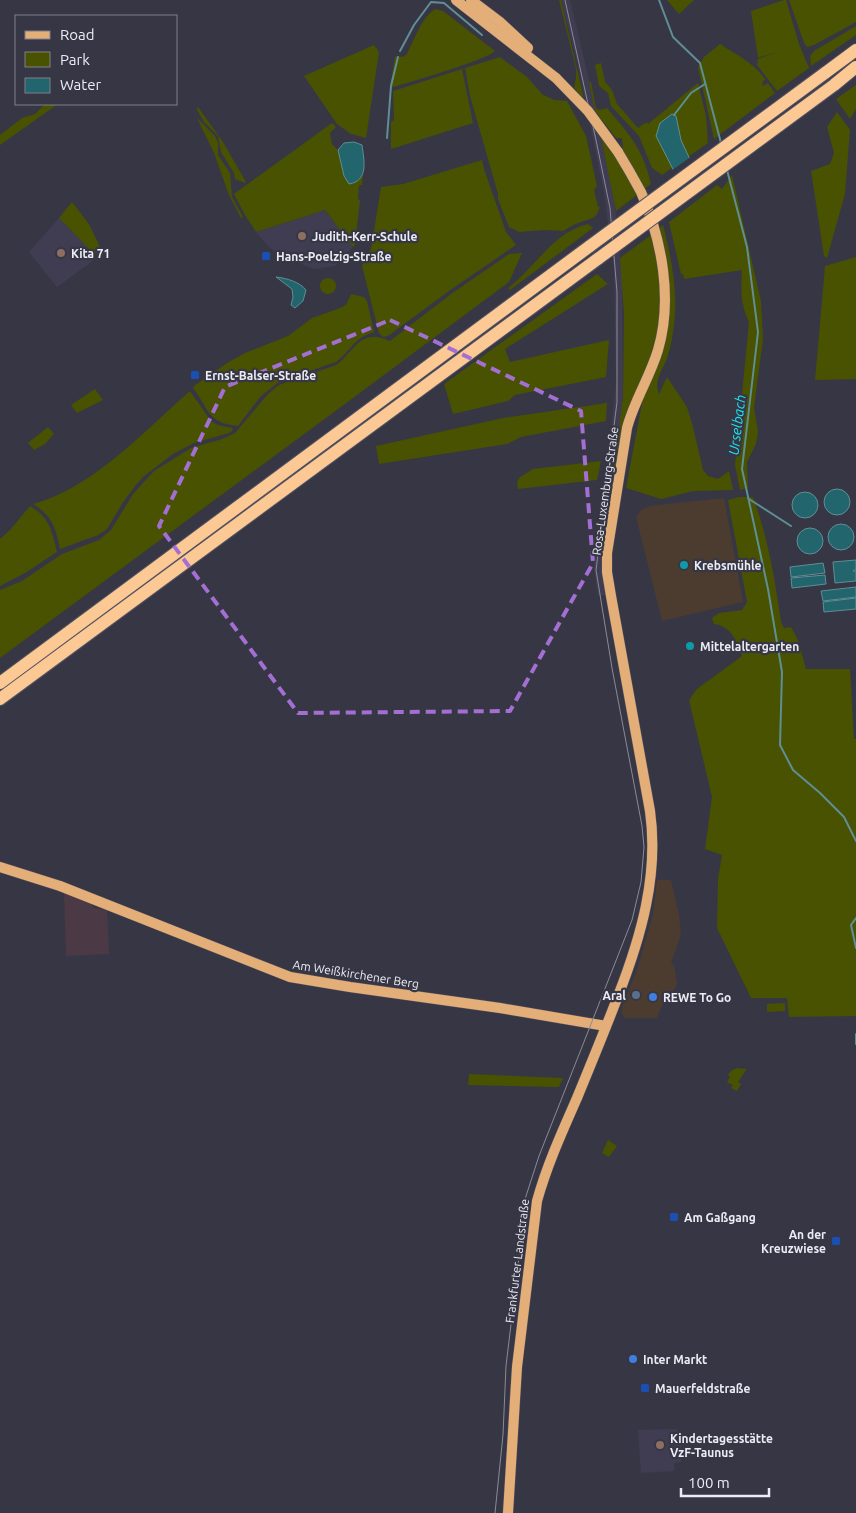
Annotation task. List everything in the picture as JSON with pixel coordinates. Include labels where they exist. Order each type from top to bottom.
[{"type":"highway","points":[[0,683],[856,50]]},
{"type":"highway","points":[[0,699],[856,68]]},
{"type":"main road","name":"Rosa-Luxemburg-Straße","points":[[456,0],[556,78]]},
{"type":"main road","name":"Rosa-Luxemburg-Straße","points":[[471,0],[500,22],[588,110],[618,152],[641,192],[655,234],[663,270],[665,310],[658,350],[632,408],[627,428],[607,553],[611,596],[650,811],[653,850],[644,920],[606,1026]]},
{"type":"main road","name":"Am Weißkirchener Berg","points":[[0,867],[60,886],[290,977],[500,1008],[606,1026]]},
{"type":"main road","name":"Frankfurter Landstraße","points":[[508,1513],[519,1343],[537,1201],[550,1159],[606,1026]]},
{"type":"highlighted area","points":[[390,320],[581,411],[593,563],[510,711],[298,713],[159,526],[225,387]]},
{"type":"shaded area","points":[[561,0],[570,0],[587,71],[614,198],[622,271],[623,397],[602,549],[605,595],[598,596],[594,570],[596,540],[616,382],[614,269],[604,192],[577,61]]},
{"type":"shaded area","name":"Judith-Kerr-Schule","points":[[325,210],[353,247],[335,266],[314,269],[294,261],[278,254],[256,232]]},
{"type":"shaded area","name":"Kita 71","points":[[59,218],[94,254],[92,256],[94,260],[57,287],[29,252]]},
{"type":"shaded area","name":"Krebsmühle","points":[[724,498],[743,602],[662,621],[636,517],[641,510],[649,506]]},
{"type":"shaded area","points":[[657,880],[671,880],[679,915],[681,935],[671,963],[674,965],[677,983],[671,998],[666,996],[657,1018],[624,1018],[622,1007],[637,970],[653,914]]},
{"type":"shaded area","points":[[64,893],[90,903],[94,908],[107,910],[109,954],[66,956]]},
{"type":"shaded area","name":"Kindertagesstätte VzF-Taunus","points":[[677,1429],[677,1431],[681,1431],[681,1462],[674,1463],[674,1471],[641,1473],[638,1430]]},
{"type":"green space","points":[[559,0],[561,0],[584,99],[574,88],[576,69]]},
{"type":"green space","points":[[667,0],[694,0],[679,14]]},
{"type":"green space","points":[[786,0],[799,44],[809,68],[777,91],[757,65],[758,59],[780,51],[758,58],[751,11]]},
{"type":"green space","points":[[789,0],[856,0],[856,22],[807,47]]},
{"type":"green space","points":[[435,9],[443,11],[495,51],[478,60],[390,88],[395,56],[403,57],[407,54],[422,23]]},
{"type":"green space","points":[[856,26],[856,35],[811,66],[810,56],[814,51]]},
{"type":"green space","points":[[720,44],[756,68],[765,79],[762,83],[763,86],[768,83],[775,93],[714,139],[698,67],[704,57]]},
{"type":"green space","points":[[374,45],[379,52],[366,138],[351,134],[337,124],[304,76]]},
{"type":"green space","points":[[500,57],[527,77],[543,95],[555,100],[567,101],[586,136],[597,186],[594,190],[598,207],[600,207],[593,218],[575,224],[563,231],[519,232],[509,227],[498,199],[470,96],[465,68]]},
{"type":"green space","points":[[601,63],[605,82],[612,90],[617,104],[638,128],[647,122],[648,124],[698,83],[706,116],[708,143],[662,175],[652,168],[639,136],[611,106],[608,93],[599,86],[595,65]]},
{"type":"green space","points":[[462,69],[473,123],[391,149],[391,122],[394,120],[393,91]]},
{"type":"green space","points":[[589,82],[591,82],[596,108],[599,110],[607,108],[640,152],[651,184],[643,190],[623,151],[622,138],[616,138],[595,111]]},
{"type":"green space","points":[[856,85],[856,109],[850,119],[836,99]]},
{"type":"green space","points":[[44,105],[57,105],[0,145],[0,135],[22,118],[35,114]]},
{"type":"green space","points":[[198,107],[223,142],[245,183],[235,179],[234,173],[221,152],[218,136],[204,122],[197,110]]},
{"type":"green space","points":[[837,112],[850,130],[845,194],[827,258],[824,256],[811,171],[830,164],[834,153],[827,127]]},
{"type":"green space","points":[[197,118],[215,136],[218,143],[218,155],[230,173],[232,197],[243,217],[241,218],[229,195],[214,153]]},
{"type":"green space","points":[[332,123],[336,127],[330,133],[332,144],[338,150],[344,176],[361,177],[363,174],[362,185],[359,185],[358,199],[360,200],[355,245],[353,247],[325,210],[256,232],[234,194]]},
{"type":"green space","points":[[601,137],[629,178],[637,195],[616,211]]},
{"type":"green space","points":[[482,160],[506,232],[516,245],[388,336],[383,337],[379,333],[362,266],[371,249],[381,187],[403,184]]},
{"type":"green space","points":[[732,175],[761,301],[763,339],[754,408],[758,431],[756,444],[747,462],[748,488],[740,490],[735,465],[749,322],[742,296],[742,270],[684,279],[683,274],[681,274],[669,222],[717,185],[722,189]]},
{"type":"green space","points":[[72,202],[89,224],[103,253],[99,256],[97,253],[94,254],[59,218]]},
{"type":"green space","points":[[588,224],[593,228],[510,290],[508,288],[565,234]]},
{"type":"green space","points":[[663,225],[672,265],[675,319],[666,361],[657,385],[659,394],[667,377],[687,407],[703,470],[708,476],[718,479],[729,471],[733,490],[693,491],[661,499],[626,488],[643,398],[666,331],[657,230]]},
{"type":"green space","points":[[651,235],[660,275],[661,306],[656,344],[622,428],[611,499],[609,499],[623,397],[624,315],[620,258]]},
{"type":"green space","points":[[522,253],[509,282],[0,658],[0,590],[22,581],[62,554],[99,540],[111,530],[133,494],[154,471],[191,448],[235,433],[268,394],[279,385],[336,365],[358,343],[368,338],[378,337],[390,341],[451,294],[509,254]]},
{"type":"green space","points":[[856,257],[856,379],[815,380],[825,266]]},
{"type":"green space","points":[[597,274],[608,284],[505,349],[510,362],[609,340],[606,377],[515,395],[508,401],[453,414],[444,384]]},
{"type":"green space","points":[[325,278],[331,278],[336,283],[334,292],[325,294],[320,289],[320,283]]},
{"type":"green space","points":[[351,294],[364,297],[367,301],[374,332],[357,341],[336,362],[280,381],[261,396],[238,426],[220,422],[210,414],[193,388],[194,386],[245,353],[288,336],[312,318],[346,305]]},
{"type":"green space","points":[[95,389],[103,400],[77,413],[71,405]]},
{"type":"green space","points":[[190,391],[211,421],[233,430],[229,433],[194,443],[173,454],[144,476],[135,486],[107,529],[98,535],[60,549],[57,535],[49,518],[33,504],[55,496],[97,472],[117,457]]},
{"type":"green space","points":[[607,403],[606,421],[521,437],[507,444],[379,464],[376,446],[503,418]]},
{"type":"green space","points":[[48,427],[54,434],[45,444],[34,450],[28,443]]},
{"type":"green space","points":[[601,461],[597,480],[518,489],[517,482],[520,477],[533,469]]},
{"type":"green space","points":[[739,497],[753,497],[770,559],[781,622],[784,628],[791,627],[798,640],[806,669],[850,669],[854,739],[856,739],[856,1016],[789,1017],[787,998],[751,998],[717,928],[718,879],[722,855],[705,849],[712,797],[689,700],[697,689],[742,656],[738,645],[729,631],[720,625],[714,624],[712,618],[719,613],[742,610],[747,602],[728,500]]},
{"type":"green space","points":[[30,506],[46,520],[52,531],[57,552],[25,573],[0,586],[0,539]]},
{"type":"green space","points":[[785,1003],[785,1011],[767,1012],[767,1004]]},
{"type":"green space","points":[[738,1068],[746,1070],[738,1082],[741,1084],[737,1091],[731,1088],[733,1085],[727,1082],[730,1077],[728,1075],[732,1070]]},
{"type":"green space","points":[[469,1074],[563,1078],[559,1087],[468,1085]]},
{"type":"green space","points":[[608,1140],[617,1146],[609,1157],[602,1153]]},
{"type":"water","points":[[672,114],[676,116],[681,140],[699,179],[676,175],[656,136],[660,123]]},
{"type":"water","points":[[354,142],[362,145],[364,169],[360,179],[349,184],[344,176],[338,150],[344,143]]},
{"type":"water","points":[[276,277],[292,281],[306,290],[303,301],[295,308],[291,305],[292,289]]},
{"type":"water","points":[[837,489],[846,493],[850,502],[846,511],[837,515],[828,511],[824,502],[828,493]]},
{"type":"water","points":[[805,492],[814,496],[818,505],[814,514],[805,518],[796,514],[792,505],[796,496]]},
{"type":"water","points":[[841,524],[850,528],[854,537],[850,546],[841,550],[832,546],[828,537],[832,528]]},
{"type":"water","points":[[810,528],[819,532],[823,541],[819,550],[810,554],[801,550],[797,541],[801,532]]},
{"type":"water","points":[[856,560],[856,569],[853,571],[856,571],[856,581],[835,583],[833,562]]},
{"type":"water","points":[[823,563],[825,573],[791,577],[790,567]]},
{"type":"water","points":[[825,575],[826,584],[792,588],[791,578]]},
{"type":"water","points":[[856,587],[856,597],[823,601],[821,591]]},
{"type":"water","points":[[856,598],[856,609],[824,612],[823,602]]},
{"type":"pier","points":[[692,156],[702,178],[692,189],[674,177],[671,171]]},
{"type":"waterway","name":"Urselbach","points":[[659,0],[673,37],[700,63],[721,143]]},
{"type":"waterway","points":[[400,51],[414,25],[431,2],[444,3],[482,35]]},
{"type":"waterway","points":[[387,138],[391,86],[398,57]]},
{"type":"waterway","points":[[674,115],[691,93],[705,84]]},
{"type":"waterway","name":"Urselbach","points":[[727,170],[747,247],[758,332],[742,469],[768,589],[782,672],[780,745],[793,770],[844,817],[856,841]]},
{"type":"waterway","points":[[749,499],[791,526]]},
{"type":"waterway","name":"Urselbach","points":[[856,918],[851,925],[856,948]]},
{"type":"waterway","name":"Urselbach","points":[[856,1034],[856,1044]]},
{"type":"tram line","points":[[495,1513],[503,1435],[506,1366],[526,1196],[539,1156],[632,920],[641,882],[644,847],[642,826],[612,668],[596,570],[617,402],[617,292],[610,208],[565,0]]},
{"type":"place","name":"Judith-Kerr-Schule","points":[[302,236]]},
{"type":"place","name":"Kita 71","points":[[61,253]]},
{"type":"place","name":"Hans-Poelzig-Straße","points":[[266,256]]},
{"type":"place","name":"Ernst-Balser-Straße","points":[[195,375]]},
{"type":"place","name":"Krebsmühle","points":[[684,565]]},
{"type":"place","name":"Mittelaltergarten","points":[[690,646]]},
{"type":"place","name":"Aral","points":[[636,995]]},
{"type":"place","name":"REWE To Go","points":[[653,997]]},
{"type":"place","name":"Am Gaßgang","points":[[674,1217]]},
{"type":"place","name":"An der Kreuzwiese","points":[[836,1241]]},
{"type":"place","name":"Inter Markt","points":[[633,1359]]},
{"type":"place","name":"Mauerfeldstraße","points":[[645,1388]]},
{"type":"place","name":"Kindertagesstätte VzF-Taunus","points":[[660,1445]]}]
